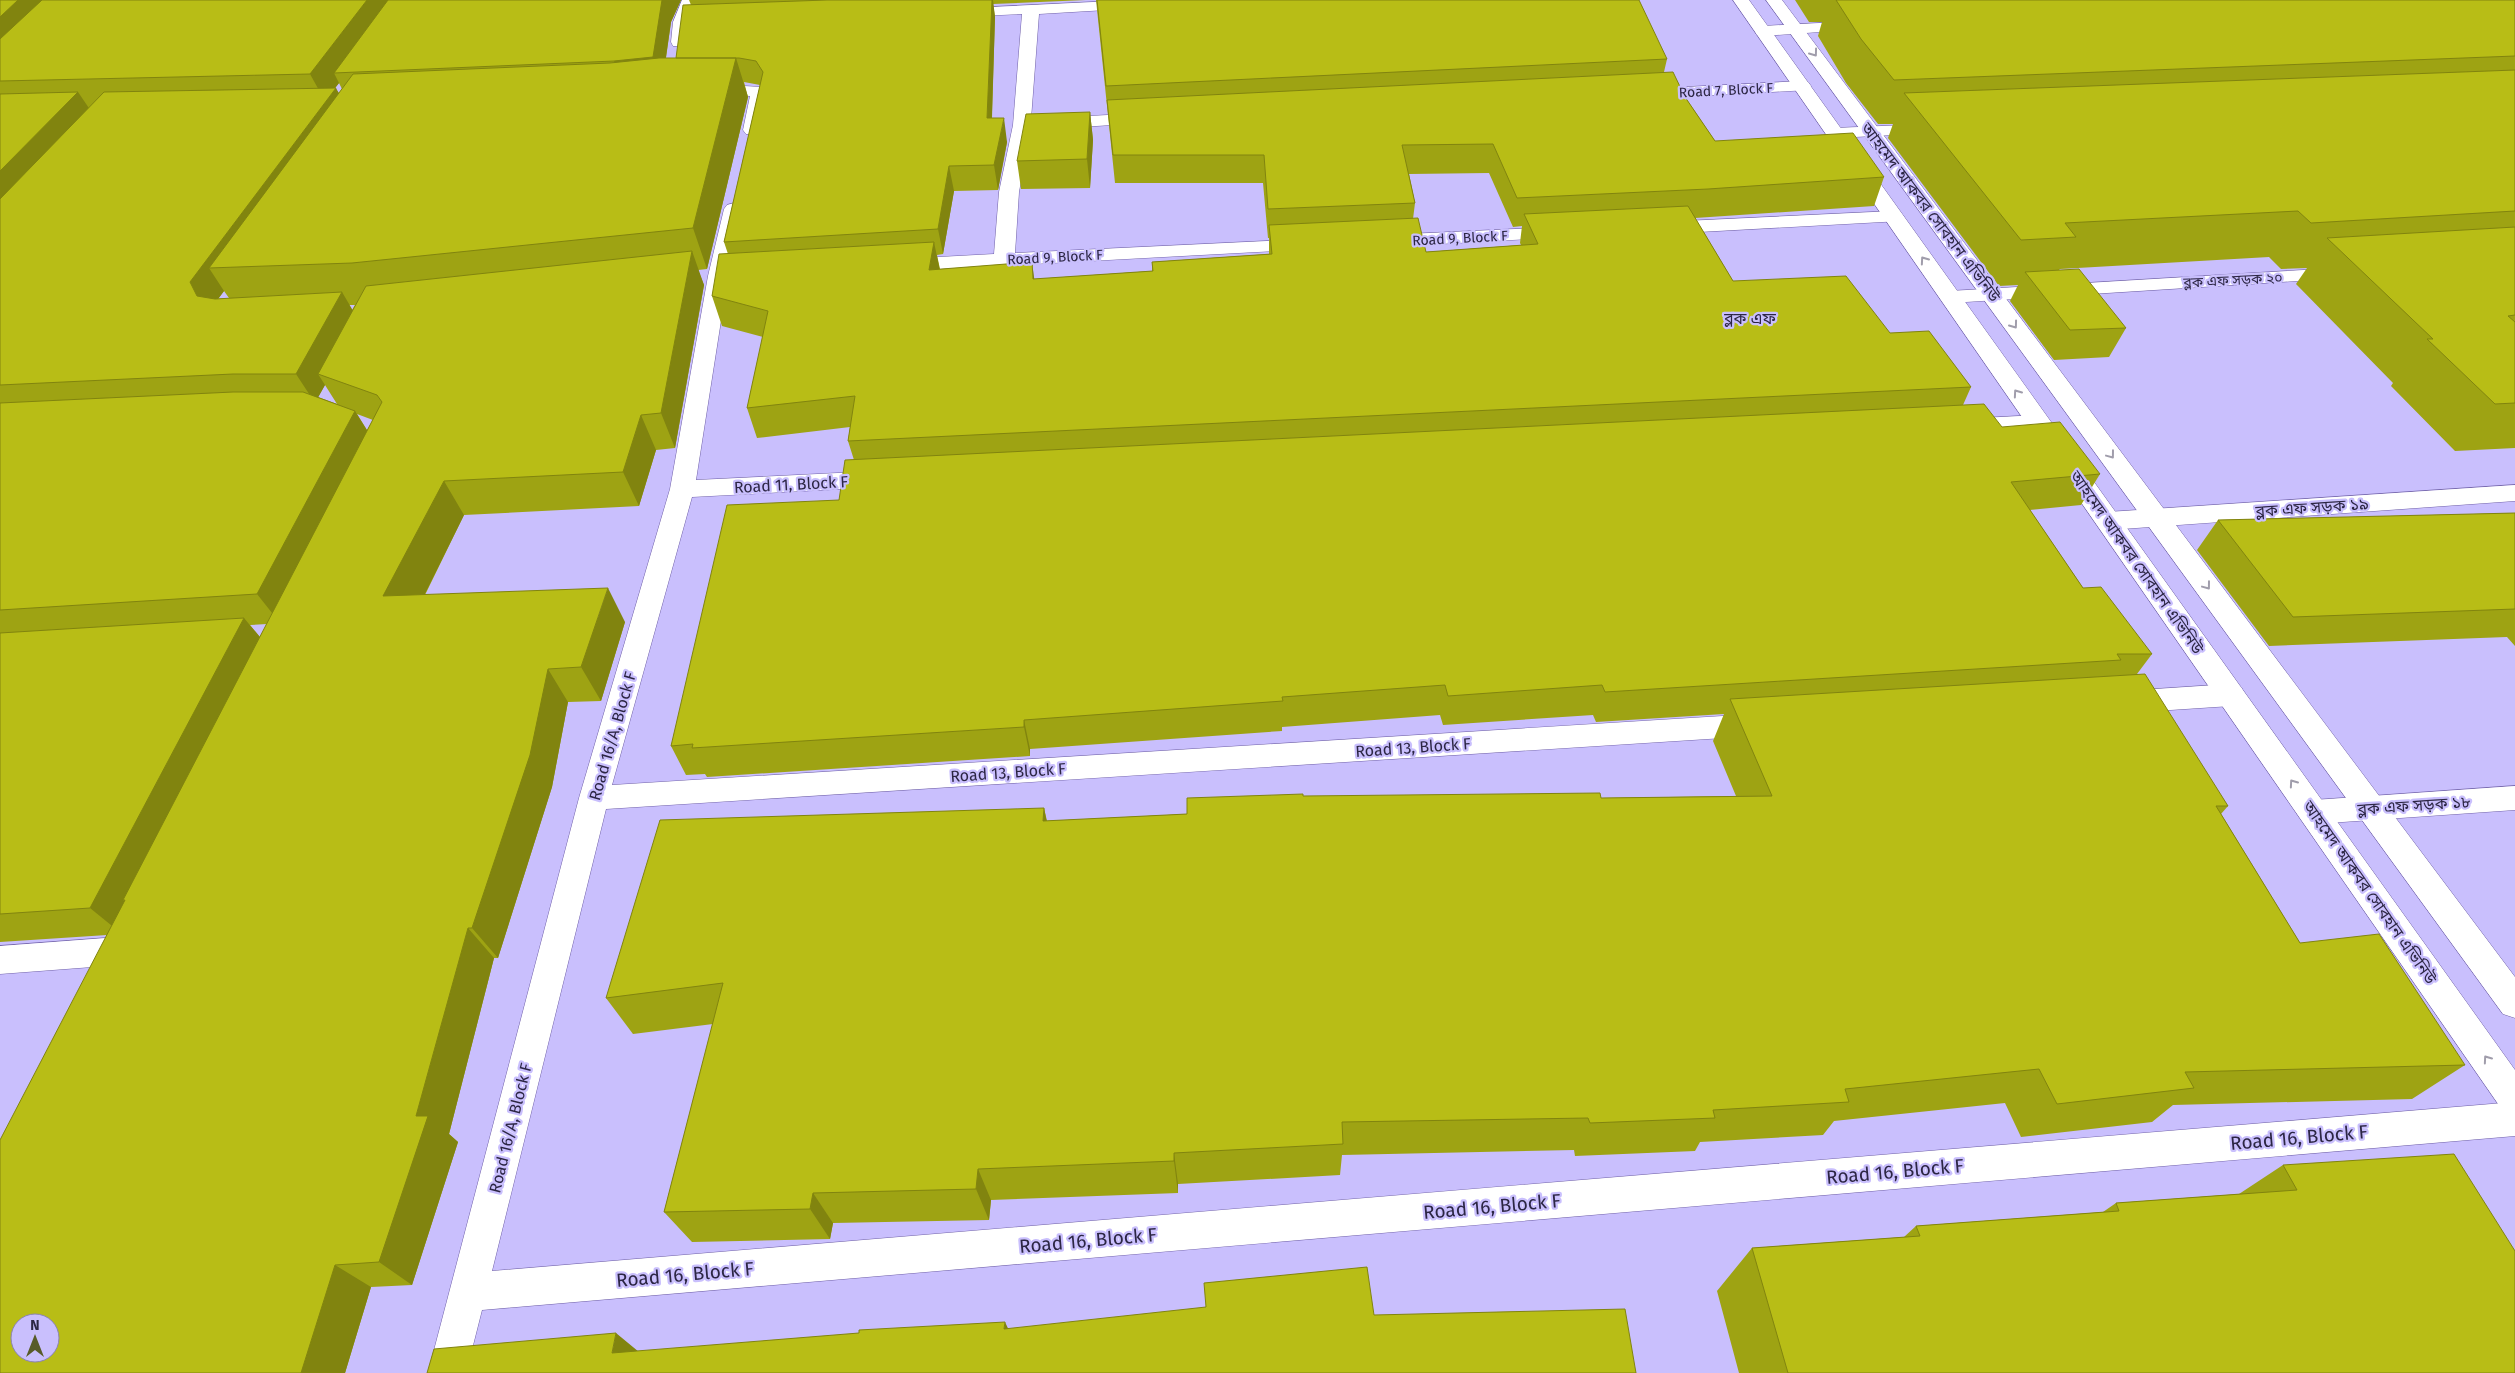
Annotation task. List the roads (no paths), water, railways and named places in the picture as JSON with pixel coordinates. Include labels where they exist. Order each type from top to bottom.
[{"type":"street","points":[[676,61],[681,22],[690,0]]},
{"type":"street","name":"আহমেদ আকবর সোবহান এভিনিউ","points":[[1741,0],[2515,1098]]},
{"type":"street","name":"আহমেদ আকবর সোবহান এভিনিউ","points":[[1774,0],[2515,1003]]},
{"type":"street","points":[[943,12],[1151,4]]},
{"type":"street","points":[[1004,259],[1009,192],[1022,124],[1031,9]]},
{"type":"street","points":[[681,22],[700,21]]},
{"type":"street","points":[[1763,31],[1875,26]]},
{"type":"street","name":"Road 7, Block F","points":[[1624,95],[1802,86]]},
{"type":"street","points":[[691,90],[746,89],[756,91],[759,96],[749,144]]},
{"type":"street","points":[[1022,124],[1160,118]]},
{"type":"street","points":[[1834,133],[1941,129]]},
{"type":"street","name":"Road 16/A, Block F","points":[[447,1373],[594,798],[682,489],[719,277],[738,191]]},
{"type":"street","points":[[1647,229],[1894,217]]},
{"type":"street","name":"Road 9, Block F","points":[[1370,242],[1578,232]]},
{"type":"street","name":"Road 9, Block F","points":[[886,266],[1321,244]]},
{"type":"street","name":"ব্লক এফ সড়ক ২০","points":[[1950,297],[2357,273]]},
{"type":"street","points":[[1939,427],[2038,422]]},
{"type":"street","name":"Road 11, Block F","points":[[682,489],[901,478]]},
{"type":"street","name":"ব্লক এফ সড়ক ১৯","points":[[2108,522],[2515,492]]},
{"type":"street","points":[[2101,703],[2231,695]]},
{"type":"street","name":"Road 13, Block F","points":[[594,798],[1782,723]]},
{"type":"street","name":"ব্লক এফ সড়ক ১৮","points":[[2314,812],[2515,798]]},
{"type":"street","points":[[0,960],[132,950]]},
{"type":"street","name":"Road 16, Block F","points":[[469,1292],[2515,1119]]},
{"type":"district","name":"ব্লক এফ","points":[[1750,318]]}]
